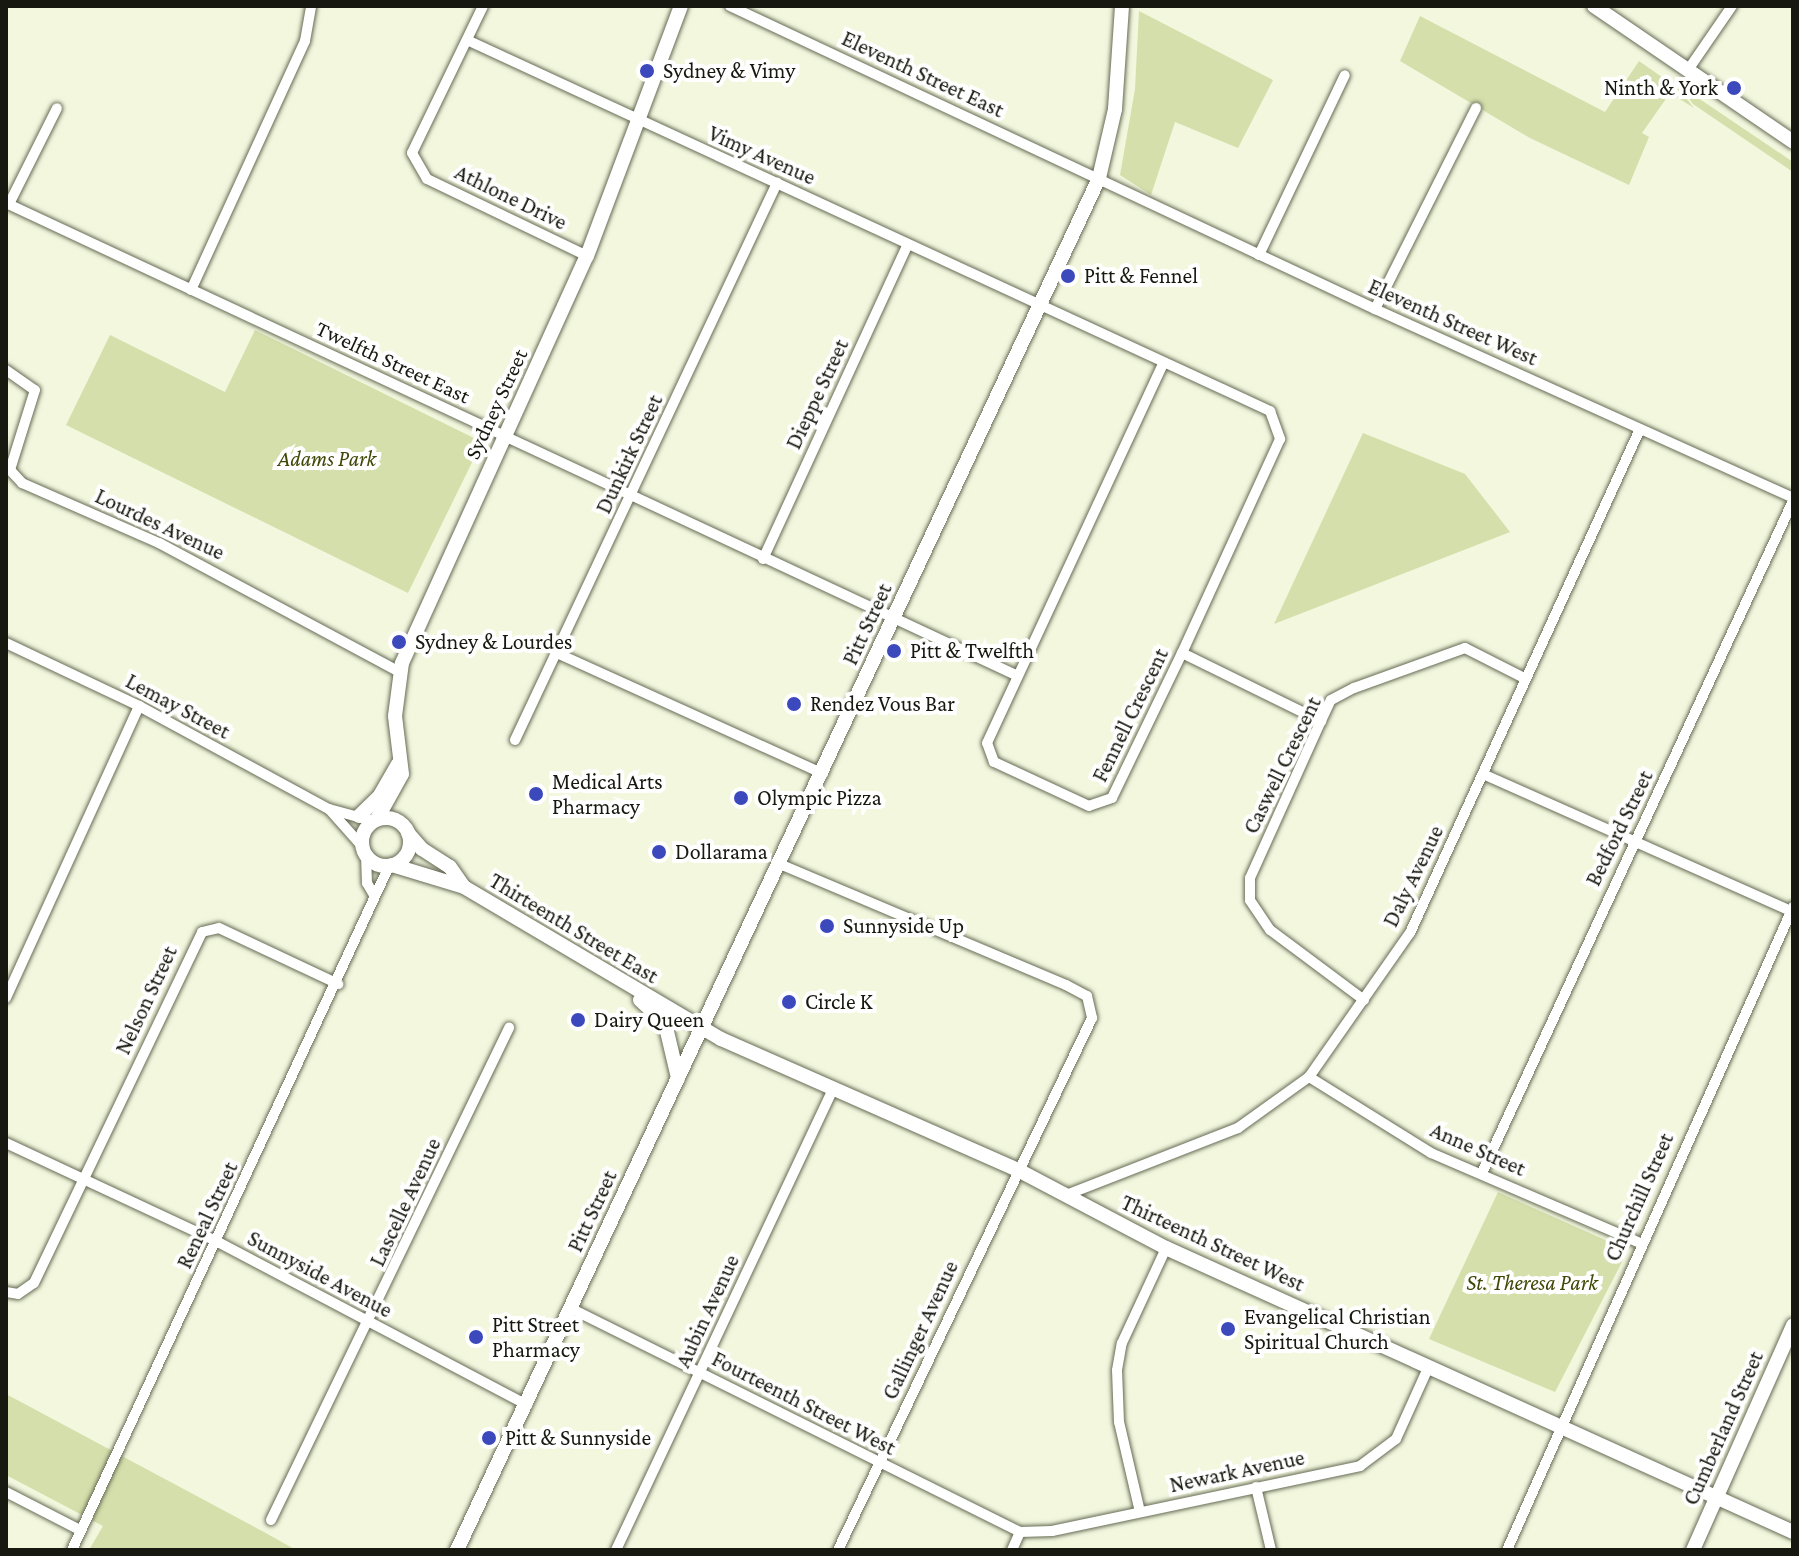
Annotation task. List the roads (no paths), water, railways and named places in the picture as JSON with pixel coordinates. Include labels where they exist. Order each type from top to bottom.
[{"type":"street","points":[[191,290],[305,41],[311,6]]},
{"type":"street","points":[[467,40],[483,6]]},
{"type":"street","name":"Sydney Street","points":[[369,819],[400,786],[401,761],[395,716],[400,672],[587,256],[681,6]]},
{"type":"street","name":"Eleventh Street East","points":[[730,6],[1099,178]]},
{"type":"street","name":"Pitt Street","points":[[457,1550],[782,865],[1099,178],[1115,109],[1122,6]]},
{"type":"street","points":[[1594,6],[1793,141]]},
{"type":"street","points":[[1688,70],[1732,6]]},
{"type":"street","name":"Vimy Avenue","points":[[467,40],[638,122],[1041,305]]},
{"type":"street","name":"Athlone Drive","points":[[467,40],[412,153],[418,166],[427,179],[587,256]]},
{"type":"street","points":[[1259,255],[1345,75]]},
{"type":"street","points":[[7,203],[57,108]]},
{"type":"street","points":[[1375,309],[1476,108]]},
{"type":"street","name":"Eleventh Street West","points":[[1099,178],[1375,309],[1793,500]]},
{"type":"street","name":"Dunkirk Street","points":[[515,740],[559,654],[777,183]]},
{"type":"street","name":"Twelfth Street East","points":[[7,203],[1016,675]]},
{"type":"street","name":"Dieppe Street","points":[[763,559],[907,246]]},
{"type":"street","name":"Fennell Crescent","points":[[1041,305],[1270,411],[1279,428],[1280,439],[1182,653],[1112,798],[1098,807],[989,758],[987,743],[1163,364]]},
{"type":"street","name":"Lourdes Avenue","points":[[6,370],[35,390],[10,470],[22,483],[159,543],[400,672]]},
{"type":"street","name":"Daly Avenue","points":[[1066,1195],[1238,1128],[1309,1077],[1410,933],[1640,429]]},
{"type":"street","name":"Bedford Street","points":[[1482,1173],[1634,841],[1681,751],[1793,500]]},
{"type":"street","name":"Lemay Street","points":[[6,643],[139,706],[329,809],[369,819]]},
{"type":"street","name":"Caswell Crescent","points":[[1364,1000],[1270,930],[1250,900],[1250,878],[1331,700],[1354,688],[1465,648],[1526,679]]},
{"type":"street","points":[[1182,653],[1321,721]]},
{"type":"street","points":[[559,654],[823,774]]},
{"type":"street","points":[[6,998],[139,706]]},
{"type":"street","points":[[1483,774],[1792,910]]},
{"type":"street","name":"Lemay Street","points":[[329,809],[364,850]]},
{"type":"street","points":[[364,850],[391,865],[407,853],[408,833],[394,819],[369,819],[364,850],[367,883],[374,895]]},
{"type":"street","name":"Thirteenth Street East","points":[[408,833],[422,849],[450,867],[464,887]]},
{"type":"street","name":"Thirteenth Street East","points":[[391,865],[464,887],[622,984],[704,1030]]},
{"type":"street","name":"Reneal Street","points":[[72,1550],[338,984],[374,895],[391,865]]},
{"type":"street","name":"Gallinger Avenue","points":[[782,865],[1087,996],[1092,1018],[838,1550]]},
{"type":"street","name":"Churchill Street","points":[[1507,1550],[1640,1243],[1792,910]]},
{"type":"street","name":"Nelson Street","points":[[83,1178],[202,932],[219,928],[338,984]]},
{"type":"street","points":[[622,984],[665,1023],[676,1052],[678,1080]]},
{"type":"street","name":"Lascelle Avenue","points":[[271,1520],[370,1323],[509,1028]]},
{"type":"street","name":"Thirteenth Street West","points":[[704,1030],[1018,1170],[1166,1248],[1793,1532]]},
{"type":"street","name":"Anne Street","points":[[1309,1077],[1431,1153],[1640,1243]]},
{"type":"street","name":"Aubin Avenue","points":[[616,1550],[833,1089]]},
{"type":"street","name":"Sunnyside Avenue","points":[[6,1143],[216,1241],[527,1405]]},
{"type":"street","points":[[6,1292],[18,1294],[34,1283],[83,1178]]},
{"type":"street","points":[[1140,1512],[1119,1422],[1117,1370],[1122,1343],[1166,1248]]},
{"type":"street","name":"Fourteenth Street West","points":[[570,1308],[878,1464],[1020,1532]]},
{"type":"street","name":"Cumberland Street","points":[[1693,1550],[1793,1325]]},
{"type":"street","name":"Newark Avenue","points":[[1020,1532],[1052,1531],[1360,1466],[1396,1439],[1429,1366]]},
{"type":"street","points":[[1256,1487],[1271,1550]]},
{"type":"street","points":[[6,1492],[80,1530]]},
{"type":"street","points":[[1012,1550],[1020,1532]]},
{"type":"place","name":"Sydney & Vimy","points":[[647,71]]},
{"type":"place","name":"Ninth & York","points":[[1734,88]]},
{"type":"place","name":"Pitt & Fennel","points":[[1068,276]]},
{"type":"place","name":"Sydney & Lourdes","points":[[399,642]]},
{"type":"place","name":"Pitt & Twelfth","points":[[894,651]]},
{"type":"place","name":"Rendez Vous Bar","points":[[794,704]]},
{"type":"place","name":"Medical Arts Pharmacy","points":[[536,794]]},
{"type":"place","name":"Olympic Pizza","points":[[741,798]]},
{"type":"place","name":"Dollarama","points":[[659,852]]},
{"type":"place","name":"Sunnyside Up","points":[[827,926]]},
{"type":"place","name":"Circle K","points":[[789,1002]]},
{"type":"place","name":"Dairy Queen","points":[[578,1020]]},
{"type":"place","name":"Evangelical Christian Spiritual Church","points":[[1228,1329]]},
{"type":"place","name":"Pitt Street Pharmacy","points":[[476,1337]]},
{"type":"place","name":"Pitt & Sunnyside","points":[[489,1438]]},
{"type":"park label","name":"Adams Park","points":[[327,459]]},
{"type":"park label","name":"St. Theresa Park","points":[[1532,1283]]}]
